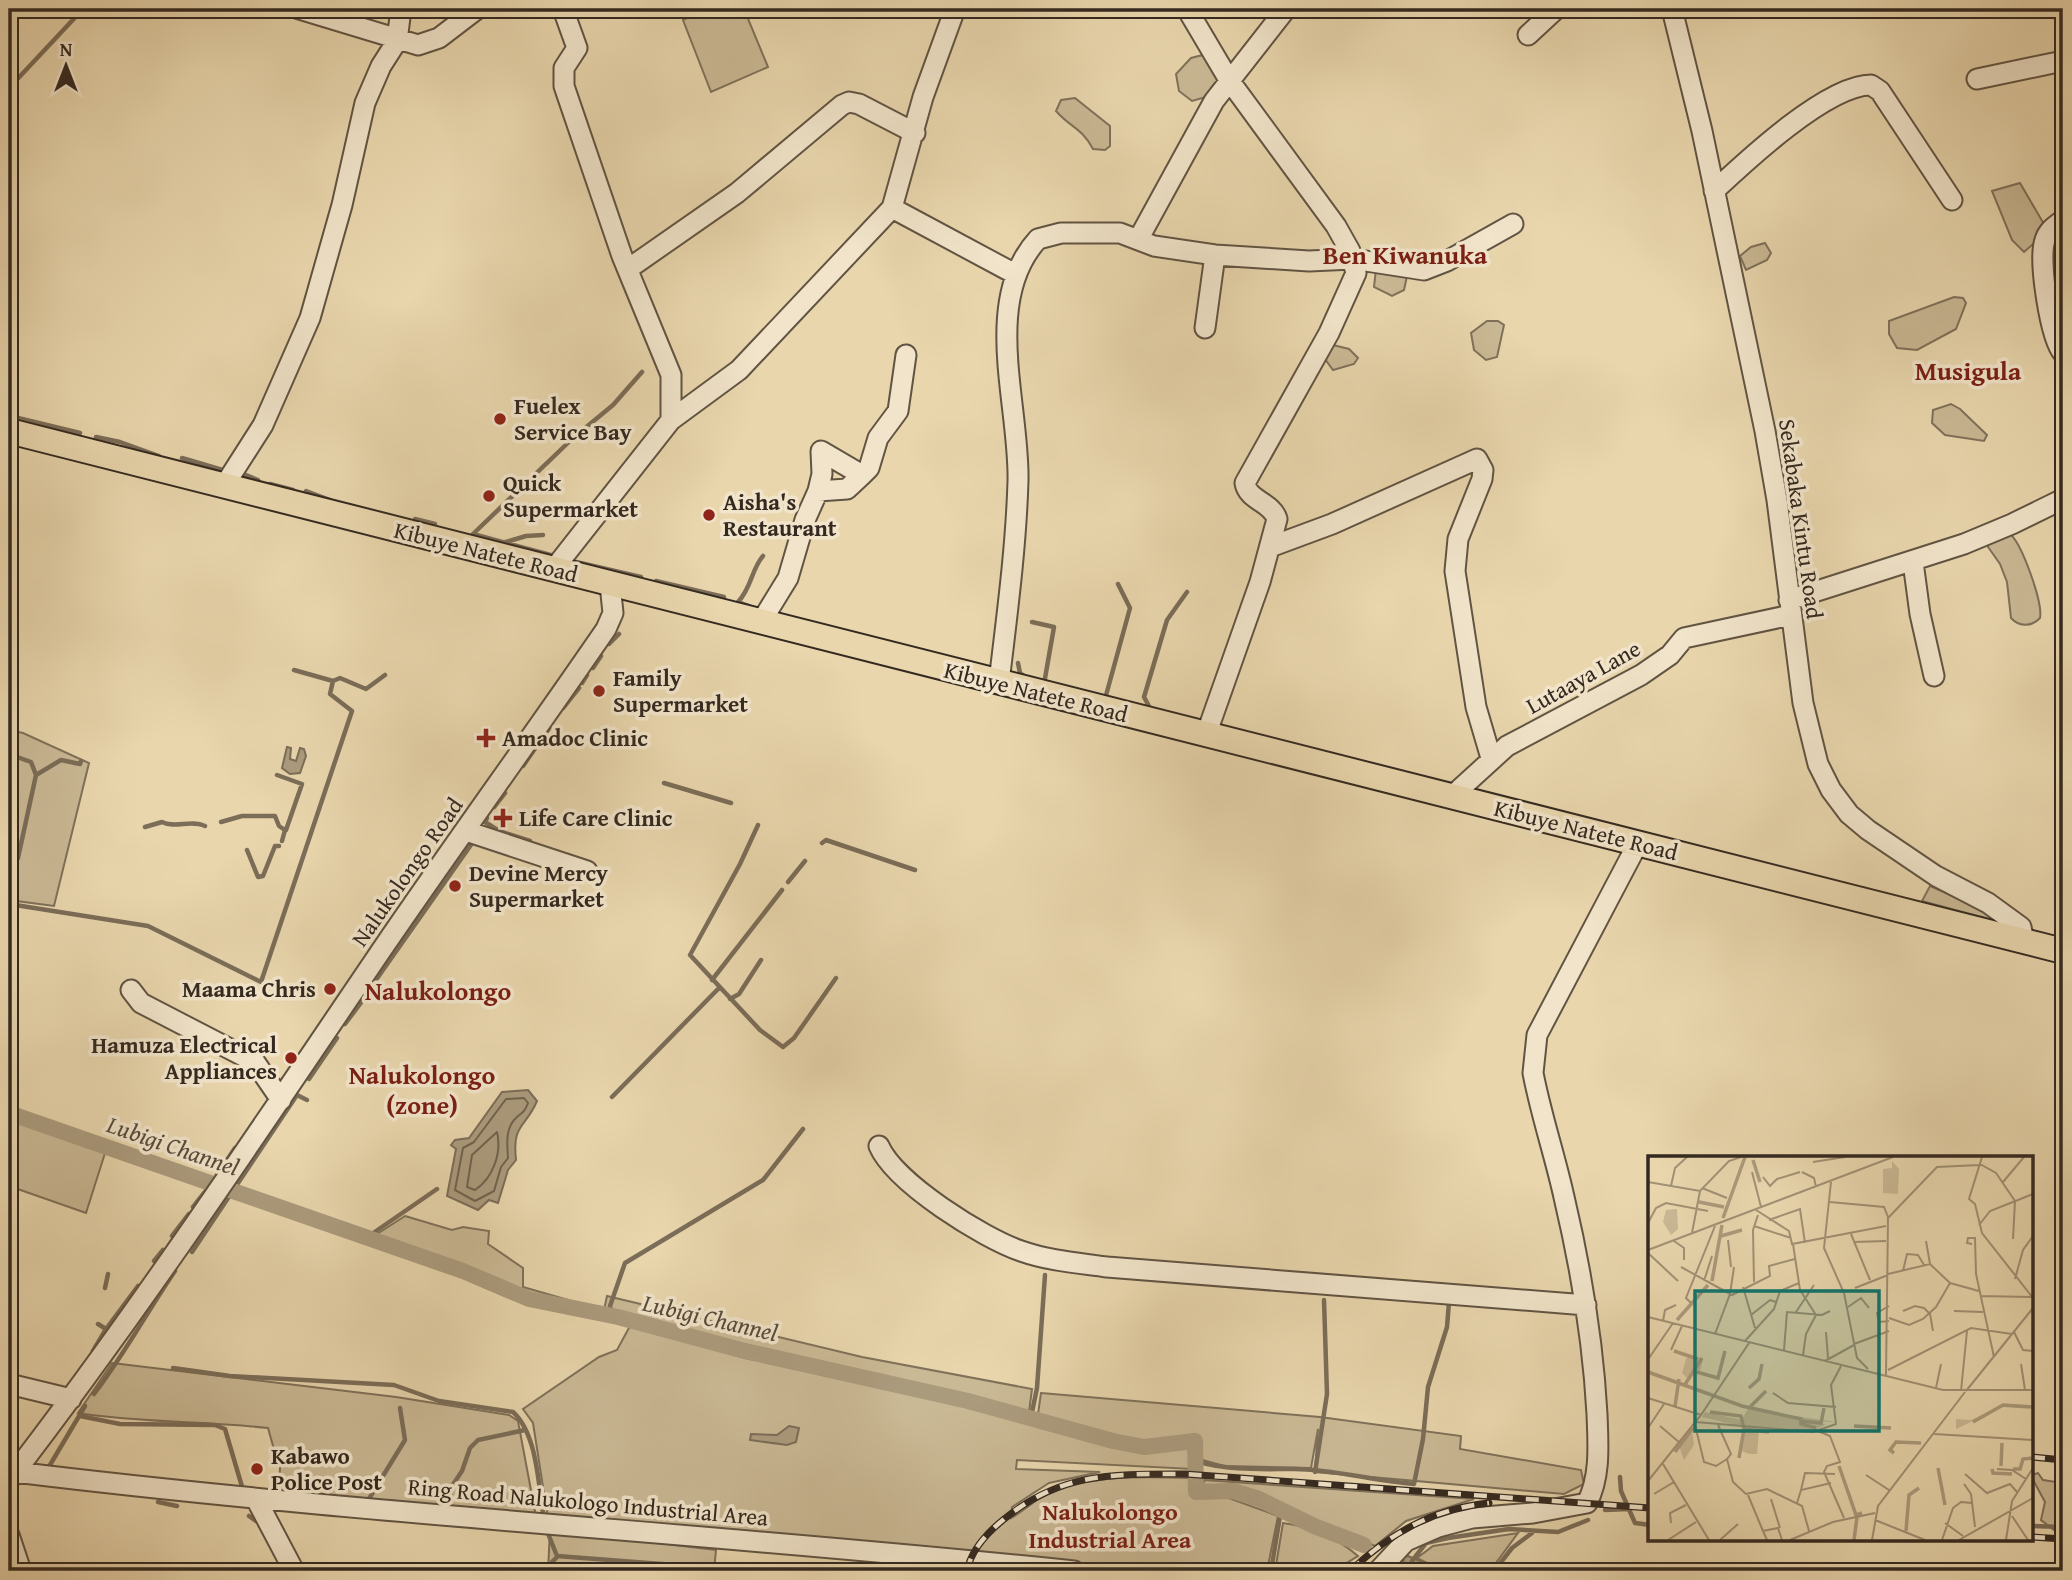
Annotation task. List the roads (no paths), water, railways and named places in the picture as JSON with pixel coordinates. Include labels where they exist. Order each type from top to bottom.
[{"type":"main road","name":"Kibuye Natete Road","points":[[9,431],[2063,951]]},
{"type":"street","points":[[299,9],[397,41],[429,43],[477,9]]},
{"type":"street","points":[[224,486],[263,425],[310,318],[342,205],[365,103],[380,66],[397,41],[401,9]]},
{"type":"street","points":[[563,9],[577,48],[564,68],[564,86],[628,269],[671,375],[671,420]]},
{"type":"street","points":[[553,570],[671,420],[740,370],[892,208],[923,97],[956,9]]},
{"type":"street","points":[[1187,9],[1229,80],[1324,208],[1353,258],[1356,273],[1353,285],[1245,483],[1249,494],[1276,514],[1270,547],[1206,735]]},
{"type":"street","points":[[1139,238],[1193,138],[1229,80],[1286,9]]},
{"type":"street","points":[[1528,35],[1556,9]]},
{"type":"street","name":"Sekabaka Kintu Road","points":[[1672,9],[1714,191],[1770,459],[1810,736],[1818,764],[1831,790],[1849,814],[1878,838],[1936,876],[1989,903],[2018,925],[2022,932],[2017,938]]},
{"type":"street","points":[[1977,79],[2063,61]]},
{"type":"street","points":[[1714,191],[1764,145],[1810,113],[1853,88],[1871,85],[1887,101],[1952,200]]},
{"type":"street","points":[[628,269],[737,193],[842,105],[849,102],[859,104],[915,132]]},
{"type":"street","points":[[892,208],[1015,274]]},
{"type":"street","points":[[2063,220],[2050,230],[2043,246],[2051,321],[2057,346],[2063,353]]},
{"type":"street","points":[[999,682],[1013,571],[1018,487],[1008,362],[1011,296],[1015,274],[1033,244],[1042,237],[1104,233],[1139,238],[1154,246],[1215,255],[1309,261],[1353,258],[1429,269],[1513,224]]},
{"type":"street","points":[[1205,328],[1215,255]]},
{"type":"street","points":[[818,491],[847,489],[869,468],[878,438],[898,411],[906,355]]},
{"type":"street","points":[[761,622],[788,578],[805,520],[818,491],[822,474],[821,451],[862,475]]},
{"type":"street","points":[[1270,547],[1401,495],[1477,459],[1483,474],[1458,539],[1455,571],[1476,707],[1491,758]]},
{"type":"street","name":"Lutaaya Lane","points":[[1451,797],[1507,746],[1641,675],[1670,656],[1684,638],[1790,607],[1913,562],[2012,524],[2063,499]]},
{"type":"street","points":[[1913,562],[1920,614],[1934,677]]},
{"type":"street","name":"Nalukolongo Road","points":[[12,1476],[71,1399],[221,1189],[606,629],[613,613],[610,584]]},
{"type":"street","points":[[466,831],[587,871]]},
{"type":"street","points":[[1378,1571],[1406,1541],[1438,1527],[1472,1518],[1533,1513],[1587,1503],[1595,1481],[1597,1435],[1594,1357],[1564,1198],[1536,1087],[1533,1055],[1537,1035],[1638,843]]},
{"type":"street","points":[[131,990],[141,1003],[257,1064],[281,1100]]},
{"type":"street","points":[[878,1146],[896,1172],[934,1202],[994,1239],[1041,1257],[1107,1267],[1586,1305]]},
{"type":"street","points":[[9,1384],[71,1399]]},
{"type":"street","name":"Ring Road Nalukologo Industrial Area","points":[[12,1476],[1074,1571]]},
{"type":"street","points":[[256,1499],[294,1571]]},
{"type":"street","points":[[9,1535],[21,1571]]},
{"type":"water","points":[[287,747],[291,748],[290,759],[296,761],[300,748],[304,749],[306,756],[300,773],[290,774],[282,768]]},
{"type":"water","points":[[528,1090],[537,1101],[518,1132],[516,1160],[508,1170],[498,1203],[489,1200],[478,1210],[447,1196],[456,1149],[451,1145],[455,1140],[469,1138],[502,1092]]},
{"type":"water","points":[[789,1426],[799,1428],[796,1442],[787,1445],[750,1440],[751,1434],[777,1435]]},
{"type":"water","points":[[1408,1556],[1443,1571],[1414,1571],[1403,1564],[1404,1557]]},
{"type":"waterway","points":[[9,88],[83,9]]},
{"type":"waterway","points":[[280,9],[293,13]]},
{"type":"waterway","points":[[473,534],[573,438],[613,405],[642,372]]},
{"type":"waterway","points":[[18,418],[80,433]]},
{"type":"waterway","points":[[96,437],[120,442],[159,456]]},
{"type":"waterway","points":[[182,458],[226,471]]},
{"type":"waterway","points":[[246,475],[258,480]]},
{"type":"waterway","points":[[270,484],[293,490]]},
{"type":"waterway","points":[[306,491],[330,500]]},
{"type":"waterway","points":[[415,519],[435,524]]},
{"type":"waterway","points":[[473,534],[558,557]]},
{"type":"waterway","points":[[506,542],[526,536],[543,535]]},
{"type":"waterway","points":[[749,606],[738,602],[763,556]]},
{"type":"waterway","points":[[576,562],[641,577]]},
{"type":"waterway","points":[[656,581],[724,597]]},
{"type":"waterway","points":[[1105,699],[1130,608],[1118,584]]},
{"type":"waterway","points":[[1151,710],[1144,697],[1167,620],[1187,592]]},
{"type":"waterway","points":[[1032,622],[1054,627],[1044,684]]},
{"type":"waterway","points":[[609,644],[619,634]]},
{"type":"waterway","points":[[593,668],[601,656]]},
{"type":"waterway","points":[[1018,663],[1020,673],[1027,678]]},
{"type":"waterway","points":[[294,670],[333,681],[340,678],[366,689],[385,675]]},
{"type":"waterway","points":[[582,683],[587,675]]},
{"type":"waterway","points":[[9,904],[148,926],[261,982],[352,711],[330,694],[333,681]]},
{"type":"waterway","points":[[563,708],[579,688]]},
{"type":"waterway","points":[[523,766],[550,727]]},
{"type":"waterway","points":[[9,754],[31,762],[36,775]]},
{"type":"waterway","points":[[9,872],[18,858],[36,775],[61,760],[80,764],[81,761]]},
{"type":"waterway","points":[[277,775],[302,784],[286,830]]},
{"type":"waterway","points":[[664,783],[731,803]]},
{"type":"waterway","points":[[494,807],[505,793]]},
{"type":"waterway","points":[[221,822],[242,816],[275,816],[279,826],[285,830],[282,841]]},
{"type":"waterway","points":[[487,818],[485,822],[499,831],[530,841]]},
{"type":"waterway","points":[[145,827],[162,822],[205,826]]},
{"type":"waterway","points":[[758,825],[740,864],[690,955],[760,1030],[783,1047],[794,1038],[836,978]]},
{"type":"waterway","points":[[822,843],[826,840],[915,870]]},
{"type":"waterway","points":[[371,987],[473,842]]},
{"type":"waterway","points":[[247,850],[258,877],[263,876],[275,846],[279,846]]},
{"type":"waterway","points":[[788,882],[805,861]]},
{"type":"waterway","points":[[712,980],[782,890]]},
{"type":"waterway","points":[[730,999],[739,994],[761,960]]},
{"type":"waterway","points":[[612,1097],[719,988]]},
{"type":"waterway","points":[[345,1024],[363,1000]]},
{"type":"waterway","points":[[309,1079],[337,1038]]},
{"type":"waterway","points":[[192,1252],[297,1095],[307,1100]]},
{"type":"waterway","name":"Lubigi Channel","points":[[9,1113],[463,1271],[529,1299],[618,1317],[741,1350],[968,1401],[1113,1441],[1144,1447],[1195,1441],[1196,1492],[1233,1491],[1259,1499],[1314,1526],[1364,1545]]},
{"type":"waterway","points":[[612,1316],[610,1306],[625,1263],[763,1180],[803,1129]]},
{"type":"waterway","points":[[217,1175],[235,1148]]},
{"type":"waterway","points":[[193,1207],[212,1183]]},
{"type":"waterway","points":[[366,1238],[437,1189]]},
{"type":"waterway","points":[[172,1236],[189,1214]]},
{"type":"waterway","points":[[154,1261],[163,1250]]},
{"type":"waterway","points":[[94,1394],[175,1271]]},
{"type":"waterway","points":[[105,1288],[108,1274]]},
{"type":"waterway","points":[[1031,1417],[1037,1388],[1045,1275]]},
{"type":"waterway","points":[[98,1324],[106,1329],[138,1286]]},
{"type":"waterway","points":[[1315,1472],[1327,1394],[1324,1300]]},
{"type":"waterway","points":[[1196,1461],[1233,1468],[1324,1471],[1414,1484],[1423,1439],[1428,1387],[1447,1327],[1449,1302]]},
{"type":"waterway","points":[[93,1351],[106,1329]]},
{"type":"waterway","points":[[173,1368],[230,1376],[394,1385],[439,1401],[513,1412],[528,1434],[532,1447],[544,1519]]},
{"type":"waterway","points":[[47,1470],[85,1406]]},
{"type":"waterway","points":[[367,1502],[405,1440],[400,1408]]},
{"type":"waterway","points":[[80,1416],[120,1424],[215,1425],[225,1429],[243,1490]]},
{"type":"waterway","points":[[448,1509],[452,1486],[462,1471],[470,1448],[478,1440],[525,1430]]},
{"type":"waterway","points":[[1620,1477],[1621,1491],[1635,1523],[1648,1525]]},
{"type":"waterway","points":[[158,1502],[177,1506]]},
{"type":"waterway","points":[[1605,1510],[1629,1509]]},
{"type":"waterway","points":[[1272,1565],[1281,1510]]},
{"type":"waterway","points":[[249,1516],[256,1521]]},
{"type":"waterway","points":[[1412,1561],[1426,1543],[1509,1529],[1558,1532],[1588,1520]]},
{"type":"waterway","points":[[2034,1526],[2063,1527]]},
{"type":"waterway","points":[[547,1531],[557,1556],[753,1571]]},
{"type":"waterway","points":[[1494,1571],[1512,1548],[1532,1533]]},
{"type":"waterway","points":[[551,1571],[552,1562],[557,1557]]},
{"type":"railway","points":[[2034,1457],[2063,1460]]},
{"type":"railway","points":[[967,1571],[972,1556],[986,1536],[1025,1504],[1067,1484],[1111,1476],[1185,1474],[1648,1508]]},
{"type":"railway","points":[[1350,1571],[1381,1545],[1414,1525],[1449,1511],[1489,1503]]},
{"type":"railway","points":[[2034,1537],[2063,1539]]},
{"type":"place","name":"Fuelex Service Bay","points":[[500,419]]},
{"type":"place","name":"Quick Supermarket","points":[[489,496]]},
{"type":"place","name":"Aisha's Restaurant","points":[[709,515]]},
{"type":"place","name":"Family Supermarket","points":[[599,691]]},
{"type":"place","name":"Amadoc Clinic","points":[[486,738]]},
{"type":"place","name":"Life Care Clinic","points":[[503,818]]},
{"type":"place","name":"Devine Mercy Supermarket","points":[[455,886]]},
{"type":"place","name":"Maama Chris","points":[[330,989]]},
{"type":"place","name":"Hamuza Electrical Appliances","points":[[291,1058]]},
{"type":"place","name":"Kabawo Police Post","points":[[257,1469]]},
{"type":"district","name":"Ben Kiwanuka","points":[[1405,255]]},
{"type":"district","name":"Musigula","points":[[1968,371]]},
{"type":"district","name":"Nalukolongo","points":[[438,991]]},
{"type":"district","name":"Nalukolongo (zone)","points":[[422,1090]]},
{"type":"district","name":"Nalukolongo Industrial Area","points":[[1110,1526]]}]
